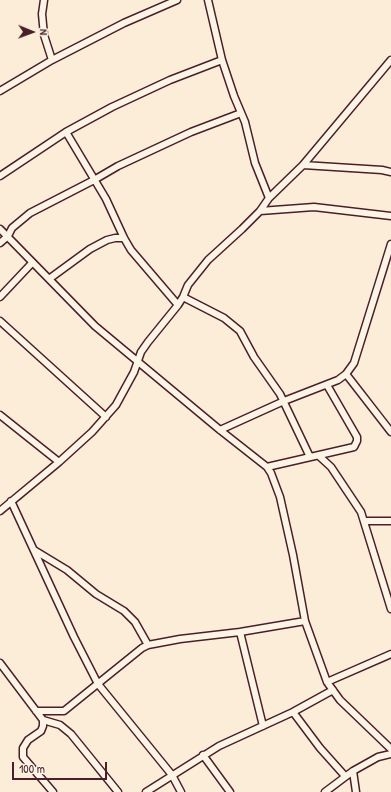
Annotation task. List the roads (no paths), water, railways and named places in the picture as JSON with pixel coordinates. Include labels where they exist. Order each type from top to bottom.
[{"type":"street","points":[[44,0],[42,14],[44,35],[52,60]]},
{"type":"street","points":[[0,90],[52,60],[124,23],[177,0]]},
{"type":"street","points":[[208,0],[222,60],[234,96],[245,122],[255,163],[269,198]]},
{"type":"street","points":[[0,176],[66,132],[112,107],[170,80],[222,60]]},
{"type":"street","points":[[0,511],[3,504],[11,501],[59,462],[106,417],[116,405],[134,372],[141,352],[183,298],[188,285],[208,260],[260,211],[269,198],[303,165],[391,60]]},
{"type":"street","points":[[0,243],[8,236],[12,228],[30,213],[118,166],[184,135],[241,113]]},
{"type":"street","points":[[66,132],[106,200],[131,250],[178,305]]},
{"type":"street","points":[[303,165],[382,170],[391,172]]},
{"type":"street","points":[[260,211],[314,207],[391,216]]},
{"type":"street","points":[[0,229],[95,326],[137,362],[267,467],[271,473],[280,497],[293,555],[305,621],[327,682],[354,714],[391,749]]},
{"type":"street","points":[[48,279],[90,249],[108,240],[124,238]]},
{"type":"street","points":[[220,430],[284,401],[327,385],[346,374],[354,363],[391,244]]},
{"type":"street","points":[[0,297],[32,263]]},
{"type":"street","points":[[183,298],[224,318],[240,331],[254,357],[276,387],[284,401],[310,457]]},
{"type":"street","points":[[0,320],[106,417]]},
{"type":"street","points":[[346,374],[391,432]]},
{"type":"street","points":[[267,467],[354,447],[357,442],[357,437],[327,385]]},
{"type":"street","points":[[0,415],[59,462]]},
{"type":"street","points":[[319,456],[331,467],[361,512],[391,609]]},
{"type":"street","points":[[11,501],[74,637],[98,684],[172,775],[181,792]]},
{"type":"street","points":[[364,521],[391,521]]},
{"type":"street","points":[[34,550],[67,570],[96,594],[124,611],[135,622],[148,646]]},
{"type":"street","points":[[36,711],[64,711],[142,648],[180,639],[240,632],[305,621]]},
{"type":"street","points":[[240,632],[263,726]]},
{"type":"street","points":[[327,682],[391,654]]},
{"type":"street","points":[[0,663],[43,720],[60,725],[71,734],[118,792]]},
{"type":"street","points":[[146,792],[203,755],[232,739],[293,712],[333,690]]},
{"type":"street","points":[[293,712],[320,748],[345,776]]},
{"type":"street","points":[[43,720],[41,731],[28,740],[23,748],[23,757],[53,792]]},
{"type":"street","points":[[325,792],[353,771],[378,757],[391,754]]},
{"type":"street","points":[[203,755],[230,792]]},
{"type":"street","points":[[353,771],[356,792]]}]
